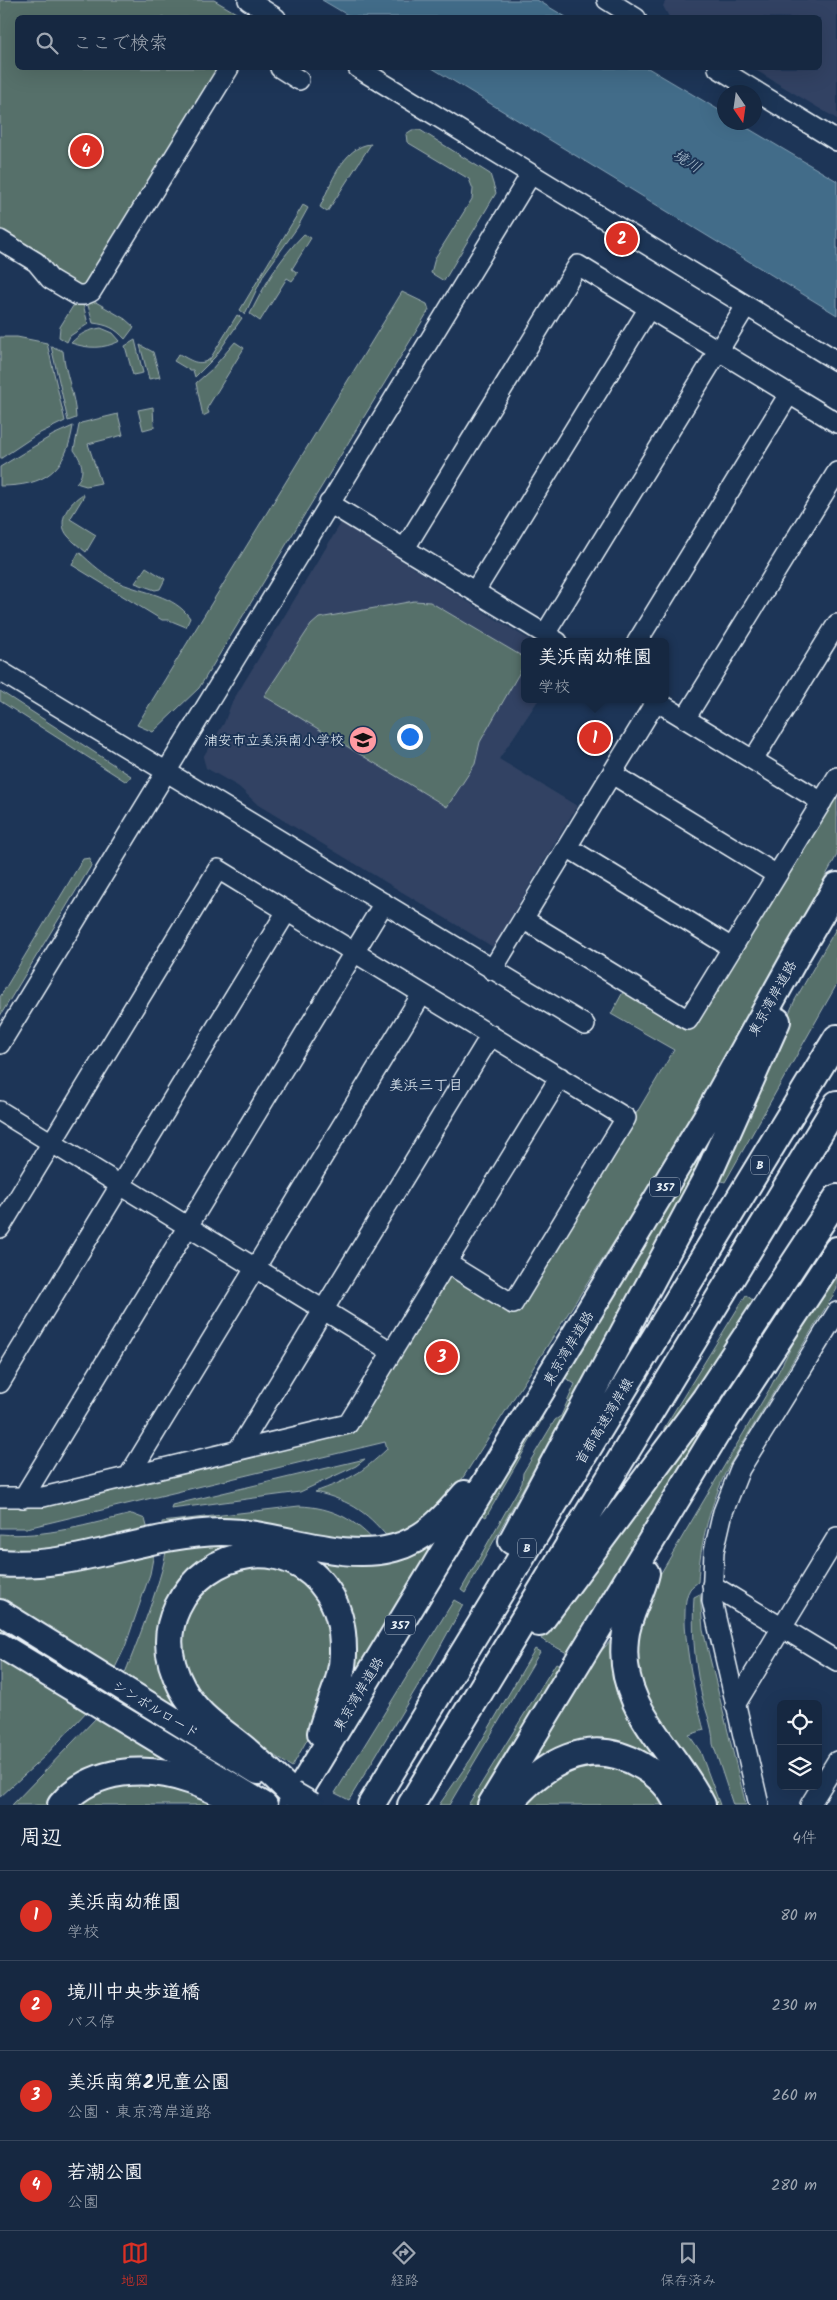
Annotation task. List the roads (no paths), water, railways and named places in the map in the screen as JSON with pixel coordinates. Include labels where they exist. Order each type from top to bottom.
[{"type":"highway","name":"東京湾岸道路","points":[[299,1801],[312,1770],[706,1118],[837,886]]},
{"type":"highway","points":[[433,1703],[471,1619],[708,1174],[799,974],[814,925]]},
{"type":"highway","name":"首都高速湾岸線","points":[[371,1805],[837,1038]]},
{"type":"highway","points":[[411,1805],[837,1104]]},
{"type":"highway","points":[[450,1742],[705,1400],[837,1198]]},
{"type":"highway","points":[[491,1805],[721,1426],[837,1250]]},
{"type":"highway","points":[[0,1563],[43,1564],[156,1539],[222,1532],[271,1536],[358,1553],[394,1549],[409,1544],[436,1526],[509,1445]]},
{"type":"highway","points":[[653,1538],[644,1581],[635,1600],[625,1637],[625,1671],[628,1687],[636,1705],[697,1794],[702,1805]]},
{"type":"highway","points":[[299,1801],[250,1754],[213,1725],[189,1700],[171,1663],[169,1649],[171,1624],[181,1599],[194,1581],[213,1566],[235,1557],[257,1554],[284,1559],[300,1567],[321,1584],[333,1601],[339,1616],[344,1652],[338,1688],[323,1726],[312,1770]]},
{"type":"highway","points":[[508,1805],[530,1782],[550,1766],[580,1754],[602,1752],[624,1756],[645,1768],[668,1788],[678,1805]]},
{"type":"highway","points":[[67,1799],[88,1783],[106,1776],[145,1771],[182,1778],[248,1805]]},
{"type":"main road","name":"シンボルロード","points":[[0,1612],[299,1801]]},
{"type":"main road","name":"シンボルロード","points":[[0,1645],[78,1690],[265,1805]]},
{"type":"street","points":[[248,0],[271,15]]},
{"type":"street","points":[[607,0],[634,10]]},
{"type":"street","points":[[0,240],[36,262],[50,279],[70,291],[77,295],[91,292],[227,70]]},
{"type":"street","points":[[283,70],[299,80]]},
{"type":"street","points":[[361,70],[837,361]]},
{"type":"street","points":[[721,70],[837,141]]},
{"type":"street","points":[[0,1044],[531,174]]},
{"type":"street","points":[[404,548],[578,265],[837,424]]},
{"type":"street","points":[[329,504],[552,638],[746,306]]},
{"type":"street","points":[[475,591],[649,308]]},
{"type":"street","points":[[639,638],[789,394]]},
{"type":"street","points":[[685,719],[837,472]]},
{"type":"street","points":[[753,760],[837,624]]},
{"type":"street","points":[[0,671],[586,1026]]},
{"type":"street","points":[[492,970],[653,703]]},
{"type":"street","points":[[660,703],[822,802]]},
{"type":"street","points":[[612,774],[777,875]]},
{"type":"street","points":[[523,920],[688,1020],[837,777]]},
{"type":"street","points":[[567,847],[732,948]]},
{"type":"street","points":[[0,1228],[218,869],[626,1118],[513,1304],[446,1263]]},
{"type":"street","points":[[23,1498],[353,951],[384,903]]},
{"type":"street","points":[[0,1383],[287,911]]},
{"type":"street","points":[[128,1477],[422,994]]},
{"type":"street","points":[[238,1450],[491,1035]]},
{"type":"street","points":[[0,1498],[43,1497],[348,1424],[560,1077]]},
{"type":"street","points":[[0,1111],[392,1352]]},
{"type":"street","points":[[758,1805],[712,1601],[717,1533],[740,1469],[837,1312]]},
{"type":"street","points":[[734,1705],[837,1537]]},
{"type":"street","points":[[712,1585],[837,1661]]},
{"type":"street","points":[[810,1805],[837,1761]]},
{"type":"water","points":[[322,0],[537,0],[563,15],[348,15]]},
{"type":"water","name":"境川","points":[[435,70],[651,70],[717,109],[717,130],[751,130],[837,181],[837,315]]},
{"type":"place","name":"若潮公園","points":[[86,151]]},
{"type":"place","name":"境川中央歩道橋","points":[[622,239]]},
{"type":"place","name":"美浜南幼稚園","points":[[595,738]]},
{"type":"place","name":"浦安市立美浜南小学校","points":[[363,740]]},
{"type":"place","name":"美浜南第2児童公園","points":[[442,1357]]},
{"type":"district","name":"美浜三丁目","points":[[426,1085]]}]
